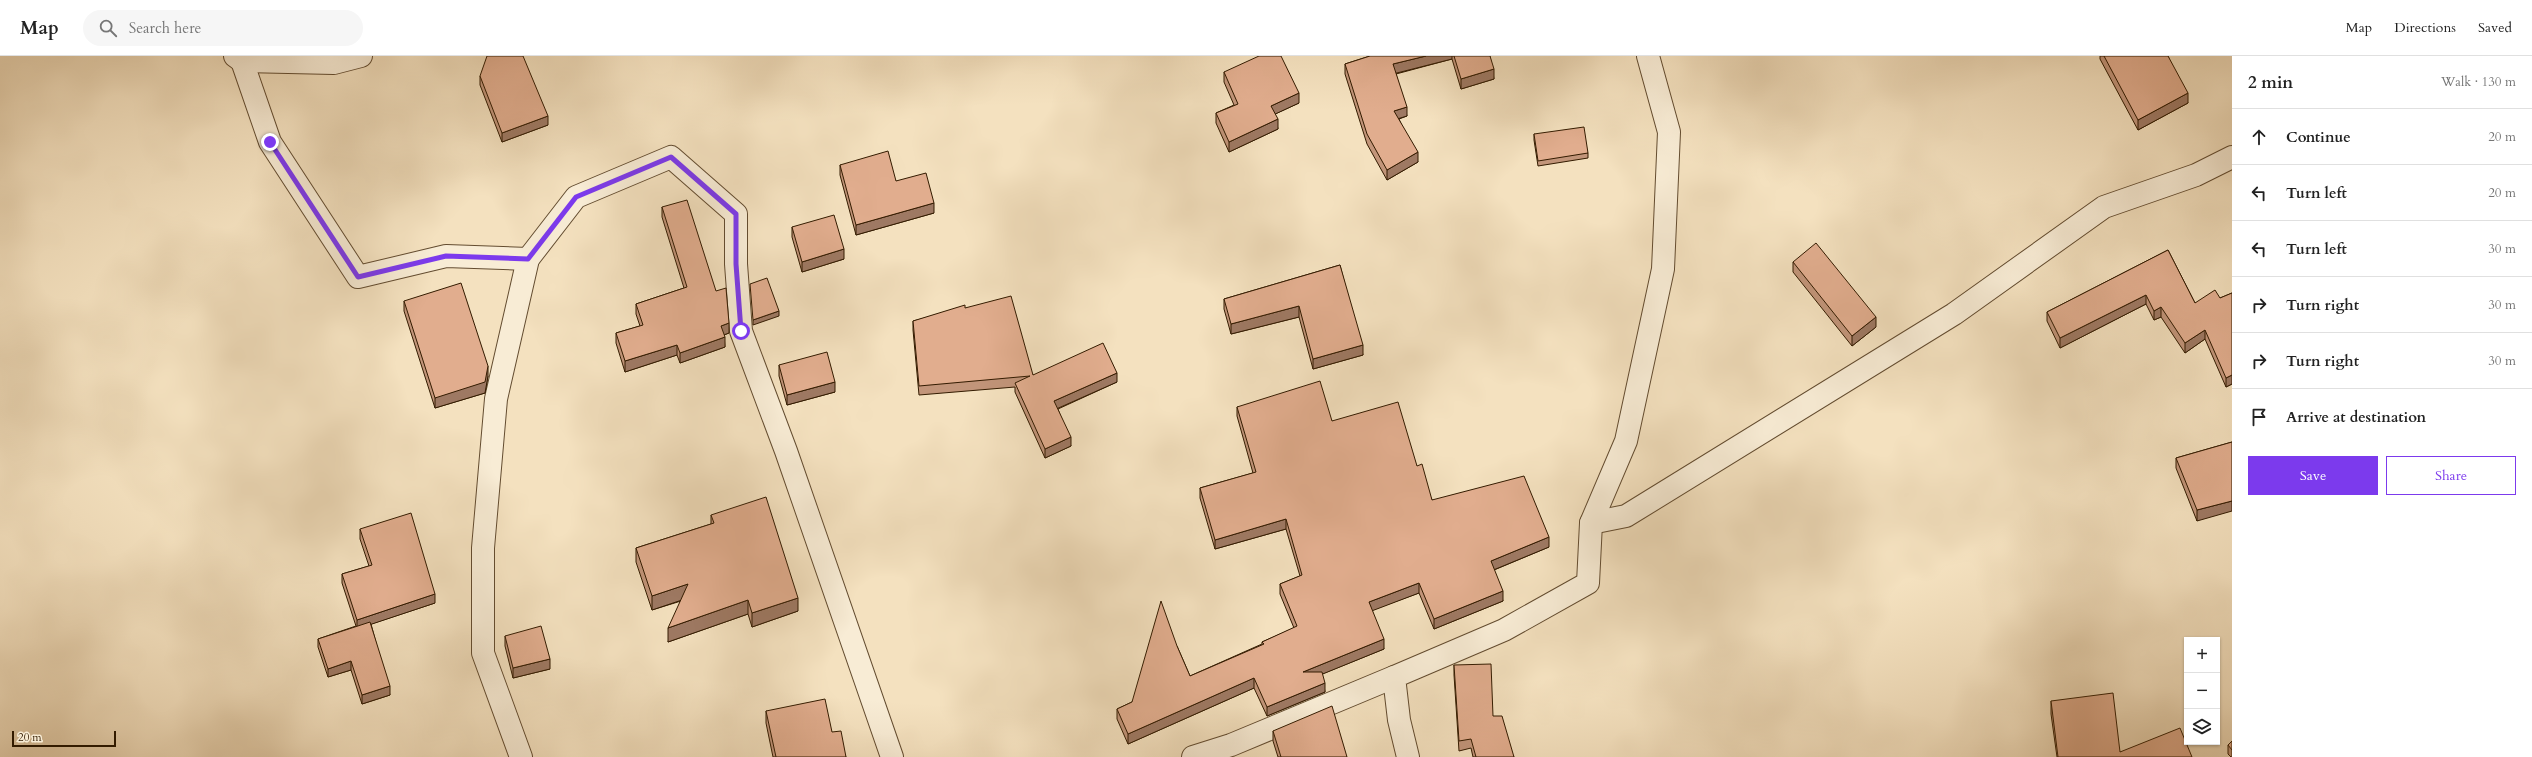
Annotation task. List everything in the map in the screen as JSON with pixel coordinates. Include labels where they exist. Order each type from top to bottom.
[{"type":"street","points":[[360,56],[334,63],[238,58],[270,142],[358,277],[446,256],[528,259]]},
{"type":"street","points":[[1193,757],[1231,745],[1504,630],[1588,583],[1591,523],[1626,441],[1663,269],[1669,132],[1648,56]]},
{"type":"street","points":[[521,757],[483,653],[483,548],[496,399],[528,259],[576,197],[671,157],[736,214],[736,264],[741,331],[786,451],[892,757]]},
{"type":"street","points":[[1591,523],[1626,516],[1954,314],[2104,207],[2196,175],[2232,157]]},
{"type":"street","points":[[1394,677],[1399,720],[1408,757]]},
{"type":"building","points":[[487,56],[523,56],[548,116],[502,133],[480,76]]},
{"type":"building","points":[[1259,56],[1281,56],[1299,93],[1271,106],[1278,119],[1229,142],[1216,113],[1238,104],[1224,72]]},
{"type":"building","points":[[1370,56],[1426,56],[1393,64],[1407,107],[1394,111],[1418,152],[1387,170],[1367,134],[1345,64]]},
{"type":"building","points":[[1454,56],[1490,56],[1494,69],[1461,79]]},
{"type":"building","points":[[2104,56],[2168,56],[2188,93],[2138,120]]},
{"type":"building","points":[[1584,127],[1588,153],[1538,161],[1534,134]]},
{"type":"building","points":[[888,151],[896,181],[926,173],[934,203],[856,225],[840,165]]},
{"type":"building","points":[[687,200],[716,291],[726,288],[729,323],[721,326],[725,337],[680,353],[677,345],[625,361],[616,333],[643,325],[636,304],[687,287],[662,207]]},
{"type":"building","points":[[834,215],[844,249],[802,262],[792,227]]},
{"type":"building","points":[[1816,243],[1876,317],[1852,336],[1793,262]]},
{"type":"building","points":[[2168,250],[2195,303],[2215,290],[2220,298],[2232,293],[2232,375],[2226,378],[2205,330],[2185,343],[2161,307],[2154,311],[2146,295],[2060,338],[2047,312]]},
{"type":"building","points":[[1340,265],[1363,345],[1313,359],[1299,306],[1231,324],[1224,299]]},
{"type":"building","points":[[767,278],[779,311],[753,320],[750,284]]},
{"type":"building","points":[[461,283],[488,366],[485,382],[435,398],[404,301]]},
{"type":"building","points":[[1011,296],[1033,375],[1103,343],[1117,373],[1054,401],[1071,437],[1045,449],[1015,383],[1030,376],[919,386],[913,321],[965,305],[965,308]]},
{"type":"building","points":[[827,352],[835,382],[787,395],[779,365]]},
{"type":"building","points":[[1320,381],[1332,421],[1398,402],[1417,466],[1422,464],[1432,500],[1524,476],[1549,537],[1491,561],[1503,591],[1434,619],[1419,583],[1369,602],[1384,639],[1303,672],[1322,672],[1325,683],[1267,707],[1254,678],[1128,734],[1117,709],[1132,702],[1161,601],[1177,646],[1190,676],[1264,644],[1262,642],[1297,626],[1280,584],[1302,575],[1286,519],[1215,540],[1200,488],[1256,472],[1237,407]]},
{"type":"building","points":[[2232,442],[2232,501],[2197,510],[2176,458]]},
{"type":"building","points":[[766,497],[798,598],[752,613],[748,600],[668,628],[688,584],[652,596],[636,548],[714,523],[711,515]]},
{"type":"building","points":[[411,513],[435,594],[357,620],[342,574],[372,565],[360,529]]},
{"type":"building","points":[[370,622],[390,686],[362,695],[351,661],[328,669],[318,639]]},
{"type":"building","points":[[541,626],[550,659],[513,668],[505,636]]},
{"type":"building","points":[[1491,664],[1493,716],[1502,716],[1514,757],[1476,757],[1471,739],[1459,741],[1454,665]]},
{"type":"building","points":[[2113,693],[2120,752],[2180,728],[2184,738],[2184,745],[2187,745],[2192,757],[2058,757],[2051,701]]},
{"type":"building","points":[[825,699],[832,732],[841,731],[846,757],[776,757],[766,711]]},
{"type":"building","points":[[1332,706],[1347,757],[1281,757],[1273,731]]},
{"type":"building","points":[[2232,741],[2232,750],[2228,745]]},
{"type":"route","points":[[270,142],[358,277],[446,256],[528,259],[576,197],[671,157],[736,214],[736,264],[741,331]]}]
